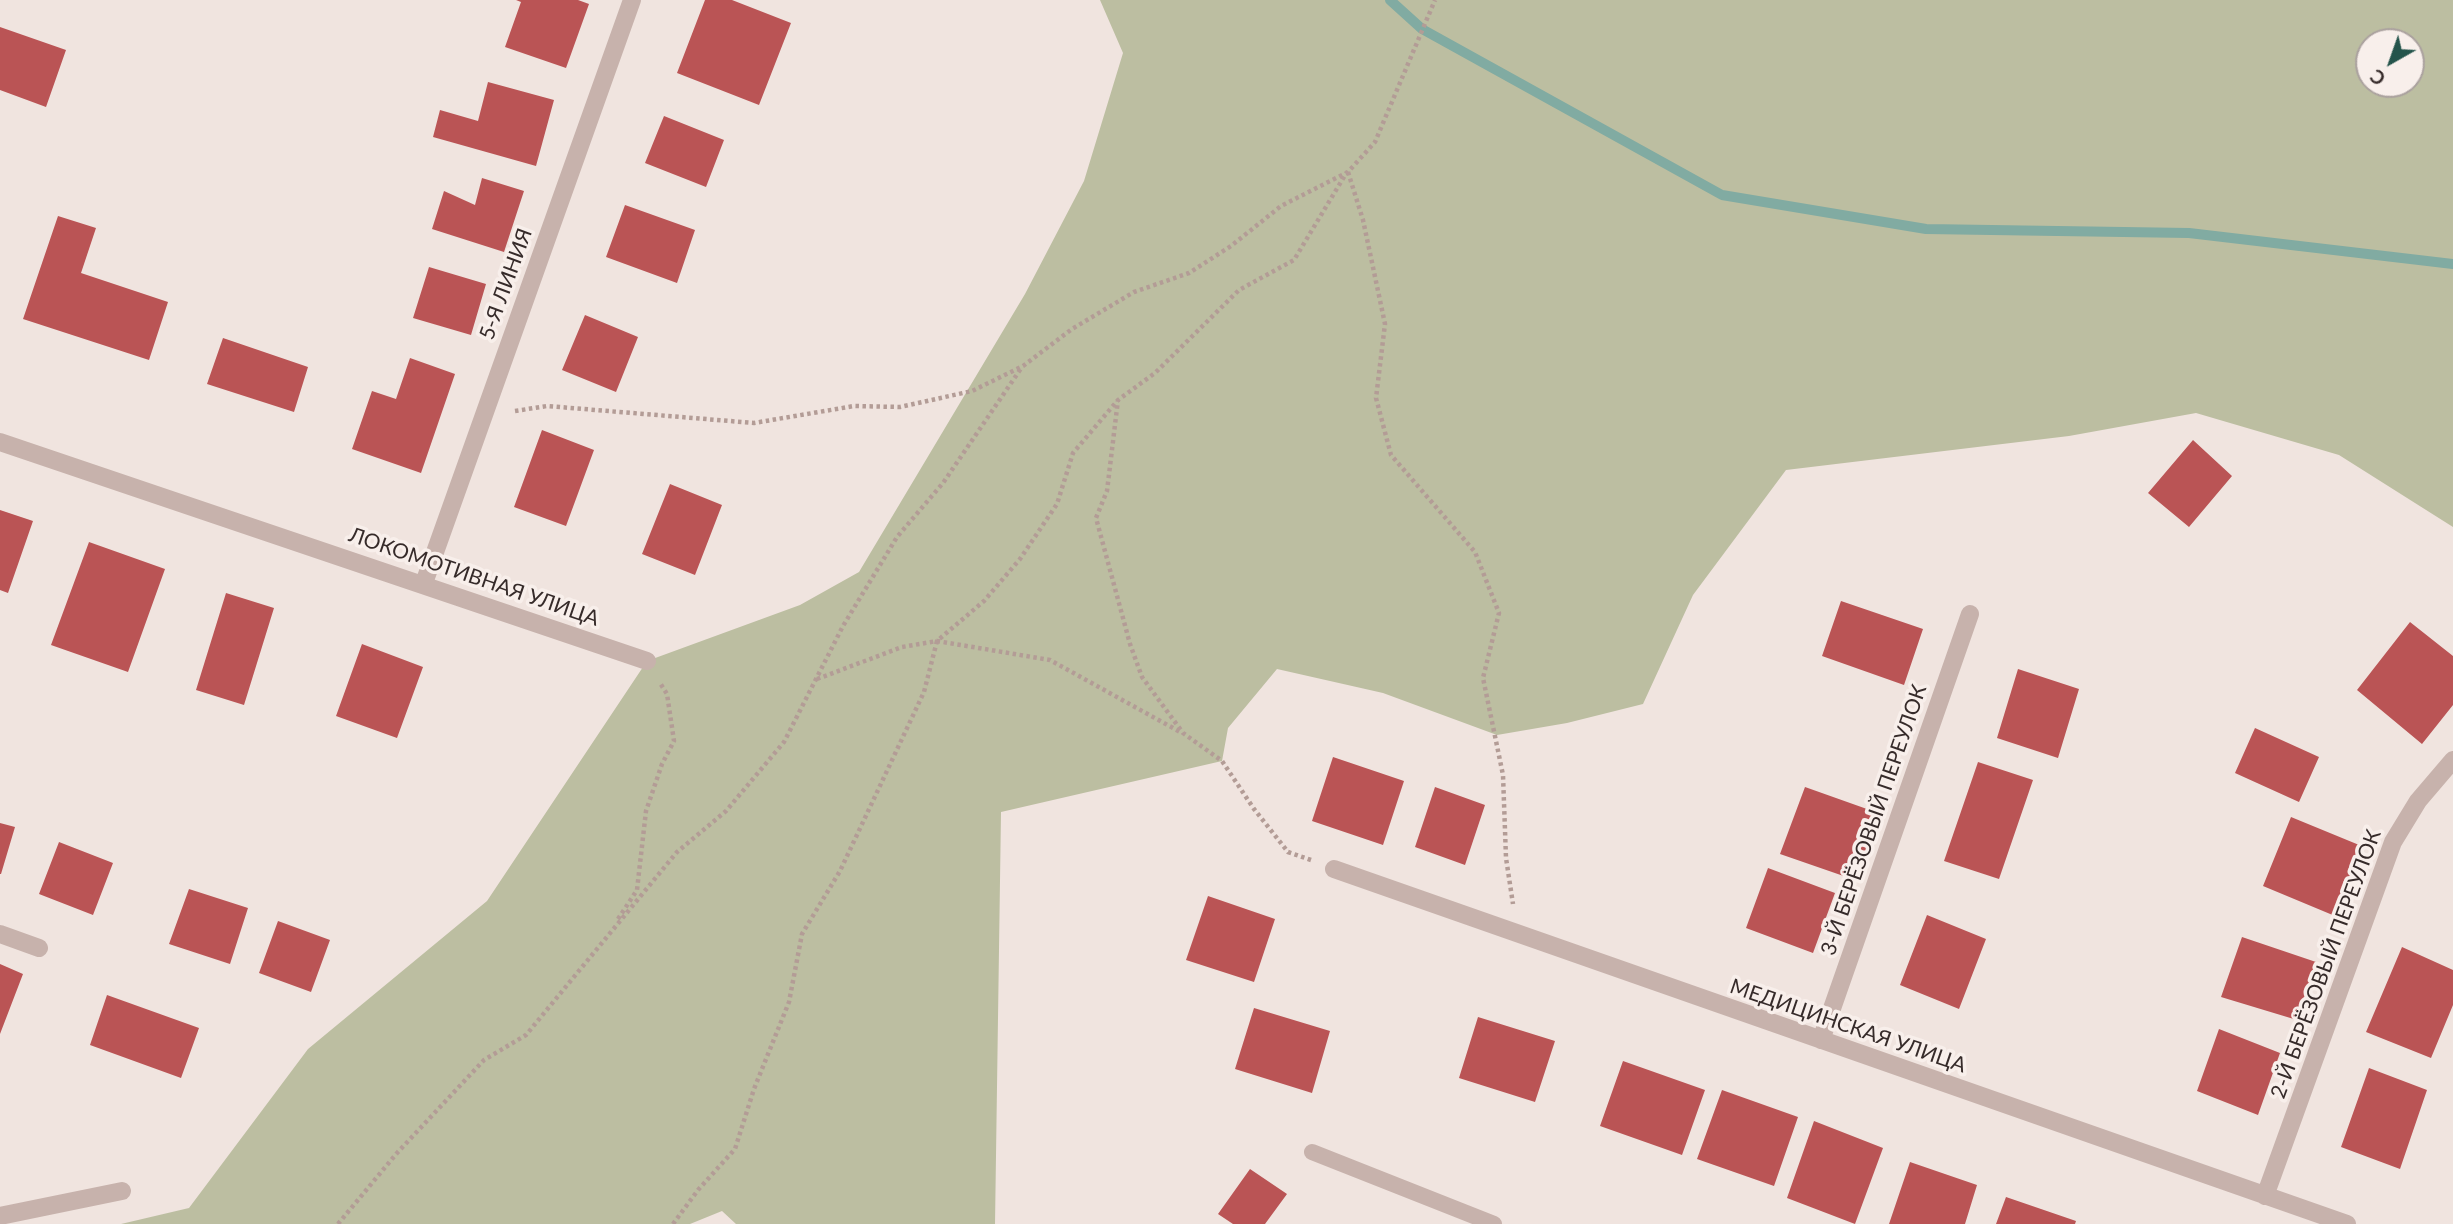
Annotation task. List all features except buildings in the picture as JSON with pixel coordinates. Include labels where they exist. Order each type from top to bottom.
[{"type":"street","name":"5-Я ЛИНИЯ","points":[[424,583],[632,0]]},
{"type":"street","name":"ЛОКОМОТИВНАЯ УЛИЦА","points":[[0,442],[424,583],[648,661]]},
{"type":"street","name":"3-Й БЕРЁЗОВЫЙ ПЕРЕУЛОК","points":[[1821,1040],[1970,614]]},
{"type":"street","name":"2-Й БЕРЁЗОВЫЙ ПЕРЕУЛОК","points":[[2265,1196],[2393,842],[2418,801],[2453,760]]},
{"type":"street","name":"МЕДИЦИНСКАЯ УЛИЦА","points":[[1334,869],[2347,1224]]},
{"type":"street","points":[[0,934],[39,948]]},
{"type":"street","points":[[0,1216],[122,1191]]},
{"type":"lane","points":[[1312,1152],[1494,1224]]},
{"type":"path","points":[[673,1224],[698,1190],[735,1149],[754,1088],[789,1002],[802,934],[840,871],[924,692],[937,641],[984,601],[1020,559],[1057,504],[1073,453],[1118,400],[1155,373],[1239,290],[1294,260],[1348,172],[1375,142],[1435,0]]},
{"type":"path","points":[[483,417],[547,406],[754,423],[854,406],[900,407],[972,391],[1023,366],[1134,292],[1189,273],[1231,246],[1280,206],[1348,172]]},
{"type":"path","points":[[1348,172],[1363,220],[1384,324],[1376,398],[1391,455],[1475,552],[1499,613],[1483,678],[1503,775],[1506,858],[1518,934]]},
{"type":"path","points":[[338,1224],[397,1153],[484,1060],[526,1035],[677,852],[726,811],[784,741],[843,626],[897,537],[943,483],[1023,366]]},
{"type":"path","points":[[1118,400],[1107,491],[1096,519],[1142,677],[1183,733]]},
{"type":"path","points":[[817,678],[902,647],[937,641],[1050,660],[1183,733],[1222,761],[1288,852],[1334,869]]},
{"type":"path","points":[[604,941],[637,890],[646,811],[662,764],[674,741],[667,694],[648,661]]},
{"type":"green space","points":[[1100,0],[2453,0],[2453,527],[2339,455],[2196,413],[2069,436],[1786,470],[1693,595],[1643,704],[1567,723],[1497,735],[1383,693],[1277,669],[1228,728],[1222,761],[1001,812],[995,1224],[736,1224],[722,1211],[690,1224],[121,1224],[189,1208],[308,1049],[487,901],[647,661],[800,605],[859,572],[1025,294],[1084,181],[1123,53]]},
{"type":"waterway","points":[[1390,0],[1422,29],[1722,195],[1926,229],[2189,233],[2453,264]]}]
